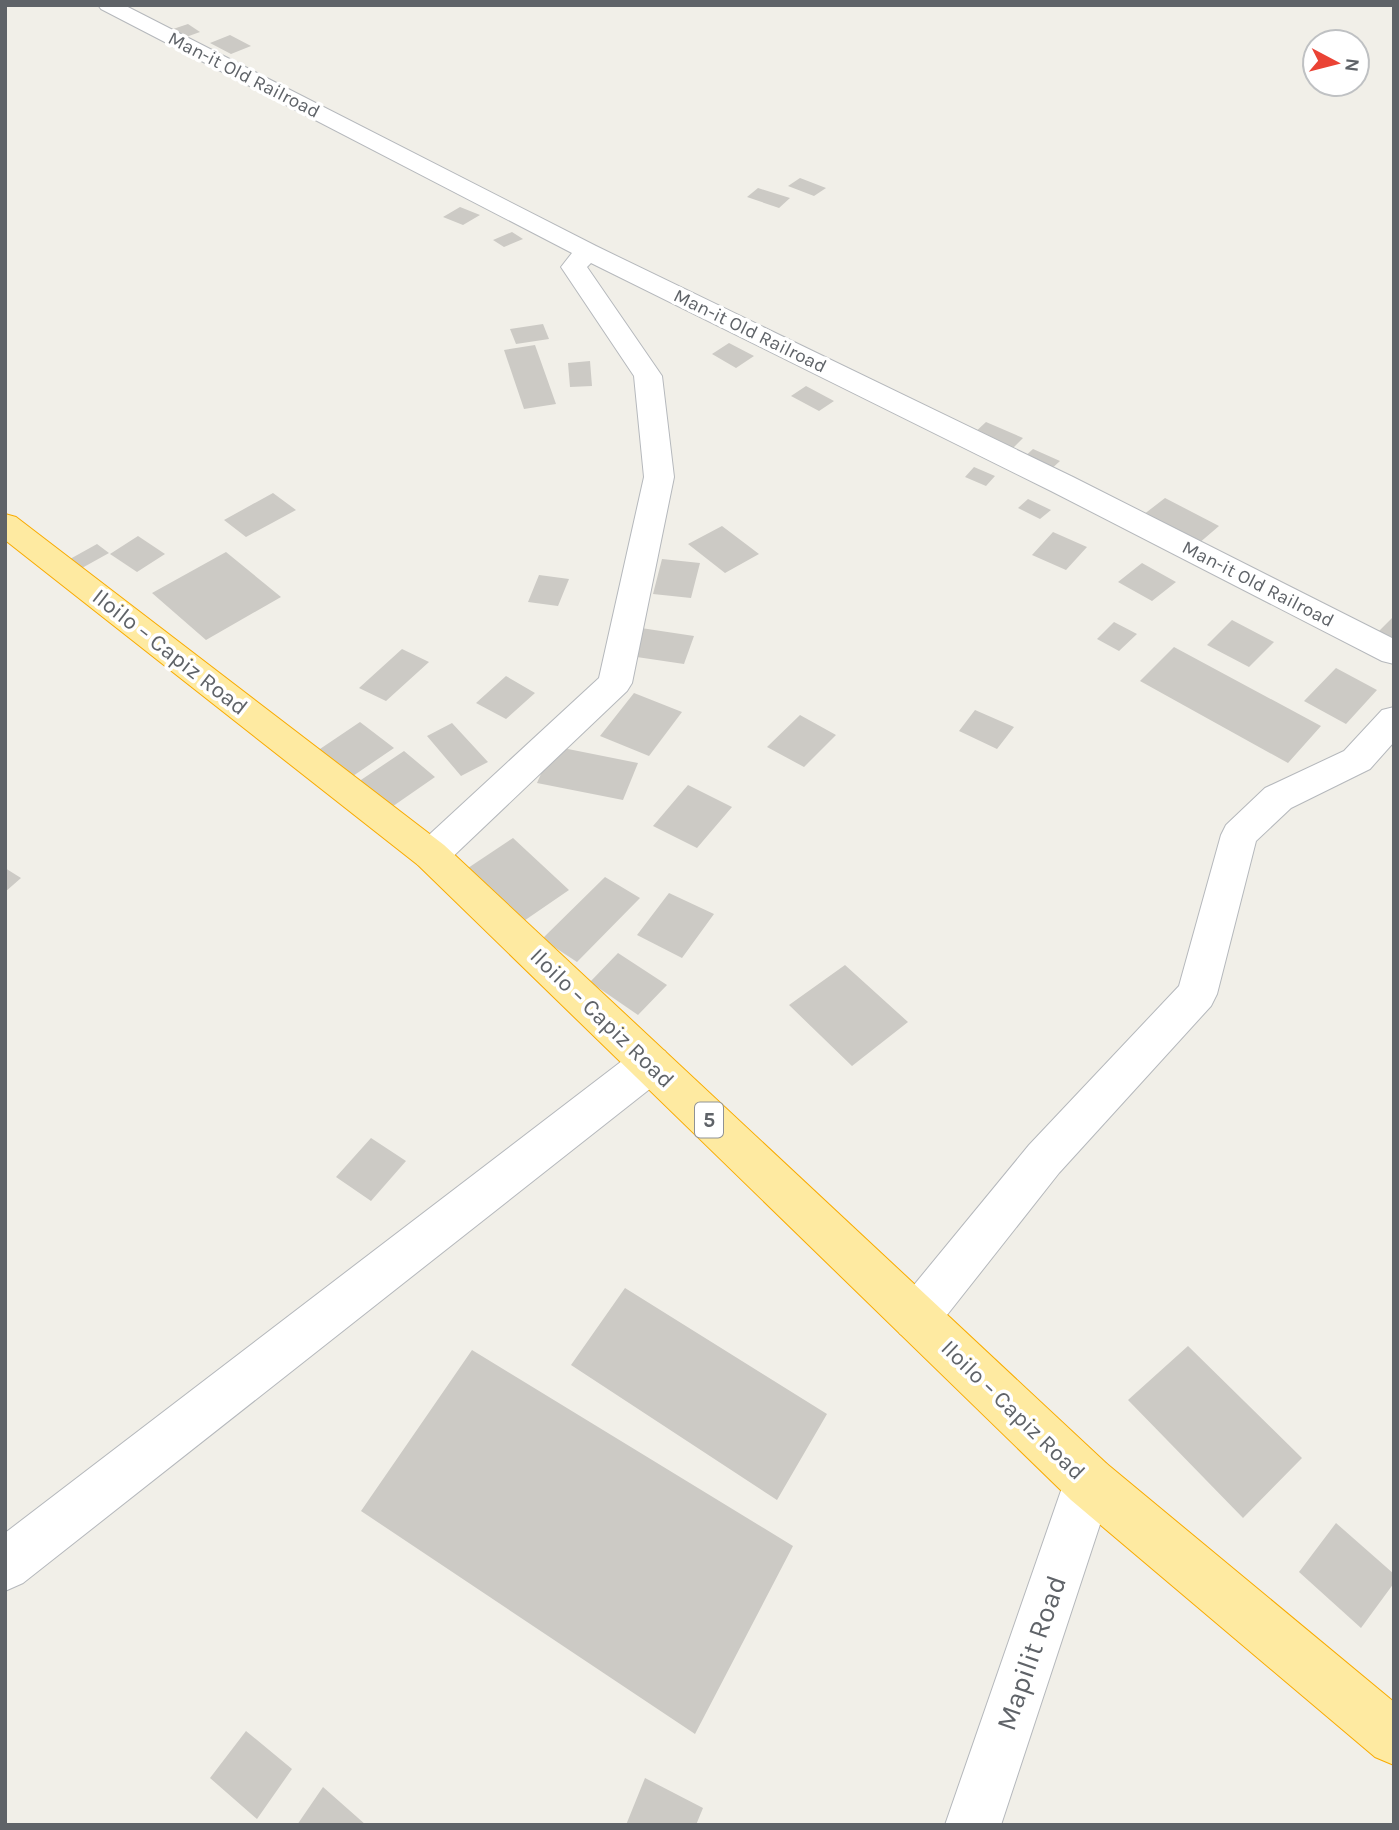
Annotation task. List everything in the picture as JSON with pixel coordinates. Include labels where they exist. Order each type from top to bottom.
[{"type":"highway","name":"Iloilo – Capiz Road","points":[[5,524],[431,855],[1089,1482],[1394,1738]]},
{"type":"street","name":"Man-it Old Railroad","points":[[108,5],[587,251],[1074,491],[1394,653]]},
{"type":"street","points":[[431,855],[615,683],[659,477],[648,376],[574,267],[587,251]]},
{"type":"street","points":[[916,1318],[1044,1159],[1197,994],[1239,835],[1278,798],[1357,760],[1394,719]]},
{"type":"street","points":[[5,1565],[650,1063]]},
{"type":"street","name":"Mapilit Road","points":[[973,1825],[1089,1482]]},
{"type":"building","points":[[188,24],[200,32],[186,37],[173,29]]},
{"type":"building","points":[[230,35],[251,46],[231,54],[210,43]]},
{"type":"building","points":[[800,178],[826,188],[814,196],[788,186]]},
{"type":"building","points":[[758,188],[790,198],[779,208],[747,197]]},
{"type":"building","points":[[460,207],[480,215],[463,225],[443,217]]},
{"type":"building","points":[[512,232],[523,239],[504,247],[493,240]]},
{"type":"building","points":[[543,324],[549,339],[516,344],[510,329]]},
{"type":"building","points":[[729,343],[754,356],[736,368],[712,354]]},
{"type":"building","points":[[535,345],[556,404],[524,409],[504,350]]},
{"type":"building","points":[[590,361],[592,386],[570,387],[568,363]]},
{"type":"building","points":[[806,386],[834,401],[819,411],[791,396]]},
{"type":"building","points":[[986,422],[1023,438],[1008,453],[971,436]]},
{"type":"building","points":[[1033,449],[1060,461],[1048,472],[1022,459]]},
{"type":"building","points":[[974,467],[995,476],[986,486],[965,477]]},
{"type":"building","points":[[273,493],[296,510],[246,537],[224,520]]},
{"type":"building","points":[[1165,498],[1219,526],[1198,544],[1143,515]]},
{"type":"building","points":[[1028,499],[1051,510],[1040,519],[1018,508]]},
{"type":"building","points":[[722,526],[759,554],[725,573],[688,544]]},
{"type":"building","points":[[1053,532],[1087,547],[1066,570],[1032,555]]},
{"type":"building","points":[[138,536],[165,554],[137,572],[110,554]]},
{"type":"building","points":[[97,544],[109,553],[82,568],[70,559]]},
{"type":"building","points":[[226,552],[281,597],[206,640],[152,593]]},
{"type":"building","points":[[662,559],[700,563],[691,598],[653,594]]},
{"type":"building","points":[[1142,563],[1176,582],[1152,601],[1118,582]]},
{"type":"building","points":[[539,575],[569,579],[558,606],[528,602]]},
{"type":"building","points":[[1394,616],[1394,638],[1379,631]]},
{"type":"building","points":[[1232,620],[1274,642],[1249,667],[1207,645]]},
{"type":"building","points":[[1114,622],[1137,634],[1119,651],[1097,639]]},
{"type":"building","points":[[641,628],[694,636],[684,664],[630,656]]},
{"type":"building","points":[[1174,647],[1321,726],[1288,763],[1140,681]]},
{"type":"building","points":[[402,649],[429,662],[386,701],[359,688]]},
{"type":"building","points":[[1336,668],[1377,690],[1346,724],[1304,701]]},
{"type":"building","points":[[506,676],[535,693],[506,719],[476,703]]},
{"type":"building","points":[[634,693],[682,712],[649,756],[600,736]]},
{"type":"building","points":[[975,710],[1014,727],[997,749],[959,731]]},
{"type":"building","points":[[800,715],[836,735],[804,767],[767,747]]},
{"type":"building","points":[[360,722],[394,748],[350,778],[317,751]]},
{"type":"building","points":[[452,723],[488,762],[461,776],[427,736]]},
{"type":"building","points":[[553,746],[638,763],[623,800],[537,783]]},
{"type":"building","points":[[404,751],[435,777],[386,811],[355,784]]},
{"type":"building","points":[[688,785],[732,807],[697,848],[653,826]]},
{"type":"building","points":[[513,838],[569,890],[518,925],[462,872]]},
{"type":"building","points":[[5,868],[21,878],[5,892]]},
{"type":"building","points":[[605,877],[640,898],[577,962],[542,939]]},
{"type":"building","points":[[669,893],[714,914],[682,958],[637,935]]},
{"type":"building","points":[[618,953],[667,985],[638,1015],[590,982]]},
{"type":"building","points":[[845,965],[908,1022],[852,1066],[789,1005]]},
{"type":"building","points":[[371,1138],[406,1161],[371,1201],[336,1177]]},
{"type":"building","points":[[625,1288],[827,1414],[777,1500],[571,1365]]},
{"type":"building","points":[[1188,1346],[1302,1458],[1243,1518],[1128,1400]]},
{"type":"building","points":[[472,1350],[793,1546],[695,1734],[361,1511]]},
{"type":"building","points":[[1336,1523],[1394,1574],[1394,1583],[1361,1628],[1299,1572]]},
{"type":"building","points":[[246,1731],[292,1769],[257,1819],[210,1778]]},
{"type":"building","points":[[645,1778],[703,1808],[696,1825],[626,1825]]},
{"type":"building","points":[[323,1787],[366,1825],[297,1825]]}]
